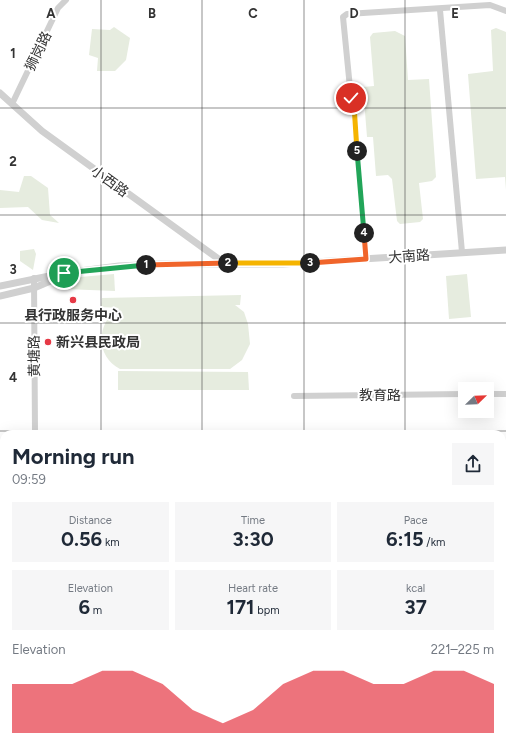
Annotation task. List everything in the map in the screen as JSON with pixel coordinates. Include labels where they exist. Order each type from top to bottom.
[{"type":"street","name":"狮岗路","points":[[12,104],[58,8],[66,0]]},
{"type":"street","points":[[366,259],[354,105],[351,98],[345,15],[490,6],[506,11]]},
{"type":"street","points":[[440,10],[462,252]]},
{"type":"street","name":"小西路","points":[[0,93],[42,131],[224,263]]},
{"type":"street","name":"大南路","points":[[0,286],[73,271],[126,266],[224,263],[283,264],[506,250]]},
{"type":"street","name":"大南路","points":[[0,296],[34,288],[73,271]]},
{"type":"street","name":"黄塘路","points":[[34,278],[35,430]]},
{"type":"street","name":"教育路","points":[[294,396],[458,394]]},
{"type":"street","points":[[494,394],[506,394]]},
{"type":"shaded area","points":[[114,27],[130,38],[126,60],[115,71],[97,71],[98,58],[89,55],[92,29],[110,30]]},
{"type":"shaded area","points":[[496,28],[506,32],[506,190],[505,177],[476,179],[468,74],[493,71],[491,30]]},
{"type":"shaded area","points":[[395,31],[405,36],[408,80],[429,79],[436,177],[432,181],[419,183],[423,219],[420,222],[400,224],[397,221],[392,179],[388,175],[376,176],[373,137],[367,137],[363,87],[374,86],[370,37],[373,33]]},
{"type":"shaded area","points":[[24,176],[31,176],[48,188],[50,215],[59,223],[42,220],[28,207],[0,208],[0,190],[19,192]]},
{"type":"shaded area","points":[[34,249],[36,254],[33,270],[20,261],[20,251]]},
{"type":"shaded area","points":[[114,274],[115,291],[64,289],[80,277]]},
{"type":"shaded area","points":[[467,274],[471,317],[449,319],[446,276]]},
{"type":"shaded area","points":[[241,295],[240,305],[235,305],[244,312],[248,324],[250,344],[242,360],[230,369],[120,369],[106,356],[103,348],[103,330],[111,314],[119,308],[101,307],[102,298]]},
{"type":"shaded area","points":[[118,371],[248,372],[249,390],[118,390]]},
{"type":"place","name":"县行政服务中心","points":[[73,300]]},
{"type":"place","name":"新兴县民政局","points":[[48,342]]},
{"type":"route","points":[[64,273],[119,266],[161,264],[283,264],[366,259],[354,105],[351,98]]}]
